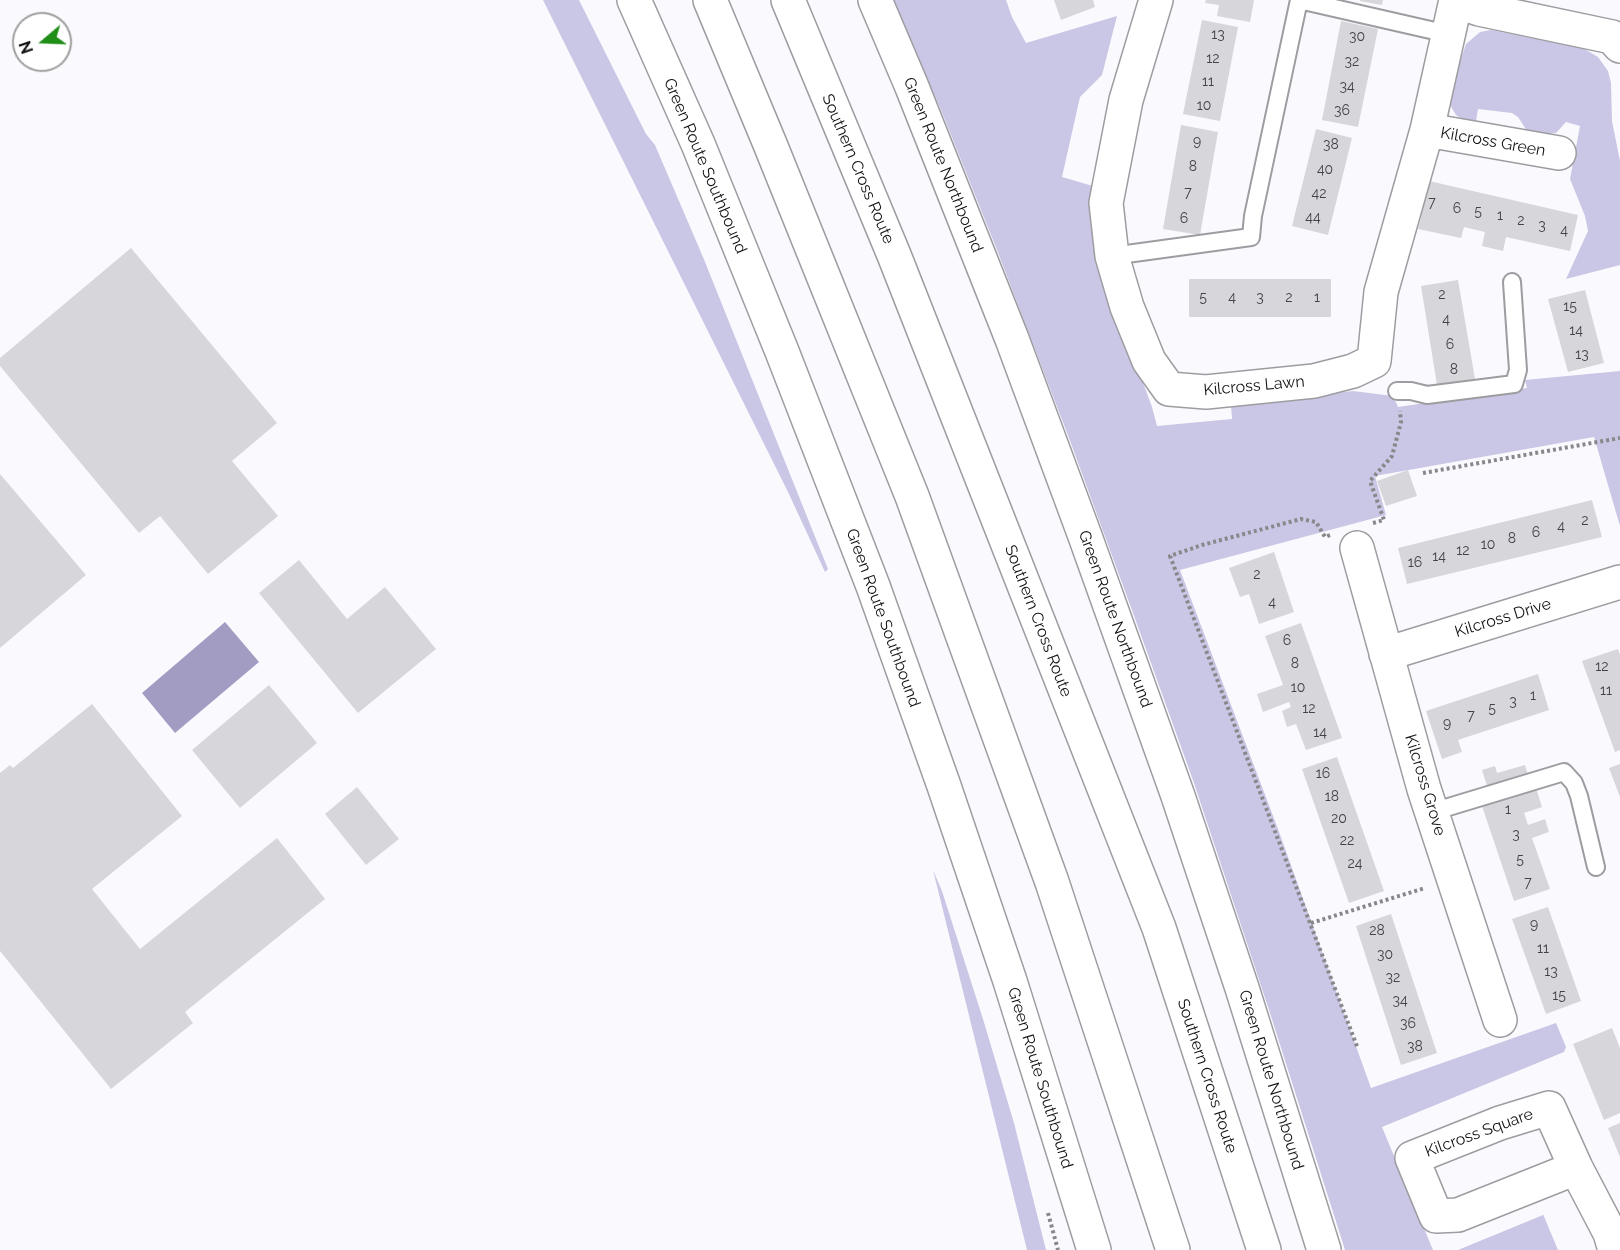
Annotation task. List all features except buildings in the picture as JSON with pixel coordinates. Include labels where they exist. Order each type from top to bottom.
[{"type":"main road","name":"Green Route Southbound","points":[[634,0],[698,144],[873,586],[1010,981],[1091,1241]]},
{"type":"main road","points":[[710,0],[912,496],[1052,882],[1173,1250]]},
{"type":"main road","name":"Southern Cross Route","points":[[788,0],[894,255],[1159,928],[1264,1250]]},
{"type":"main road","name":"Green Route Northbound","points":[[875,0],[912,87],[1007,328],[1089,546],[1190,830],[1324,1250]]},
{"type":"main road","name":"Kilcross Lawn","points":[[1156,0],[1126,100],[1106,203],[1112,256],[1127,308],[1149,360],[1169,389],[1206,392],[1314,381],[1353,371],[1374,362],[1381,292],[1427,130],[1456,1]]},
{"type":"main road","points":[[1456,1],[1479,9],[1612,37],[1620,46]]},
{"type":"main road","name":"Kilcross Green","points":[[1427,130],[1559,153]]},
{"type":"main road","name":"Kilcross Grove","points":[[1354,538],[1424,789],[1500,1020]]},
{"type":"main road","name":"Kilcross Drive","points":[[1386,654],[1620,582]]},
{"type":"main road","name":"Kilcross Square","points":[[1576,1168],[1458,1215],[1436,1216],[1412,1158],[1500,1123],[1549,1108],[1576,1168],[1615,1237]]},
{"type":"lane","points":[[1112,256],[1251,237],[1299,0],[1448,34]]},
{"type":"lane","points":[[1397,391],[1411,391],[1426,395],[1514,384],[1518,370],[1512,282]]},
{"type":"lane","points":[[1432,812],[1564,772],[1574,783],[1579,796],[1596,867]]},
{"type":"path","points":[[1358,1049],[1170,556],[1202,545],[1301,519],[1316,522],[1325,537],[1354,538],[1384,520],[1370,481],[1392,456],[1401,422],[1397,391]]},
{"type":"path","points":[[1422,473],[1620,438]]},
{"type":"path","points":[[1311,923],[1455,879]]},
{"type":"path","points":[[1048,1213],[1058,1250]]},
{"type":"shaded area","points":[[543,0],[579,0],[646,134],[655,145],[703,257],[828,569],[825,572],[788,492]]},
{"type":"shaded area","points":[[894,0],[1006,0],[1026,43],[1117,16],[1102,75],[1080,97],[1062,177],[1093,186],[1104,277],[1157,426],[1232,419],[1231,404],[1353,391],[1393,396],[1398,407],[1527,388],[1525,380],[1620,371],[1620,526],[1594,437],[1375,476],[1386,515],[1180,570],[1278,829],[1371,1088],[1556,1023],[1566,1047],[1564,1052],[1382,1127],[1433,1250],[1345,1250],[1194,783],[1133,613],[997,250]]},
{"type":"shaded area","points":[[1491,30],[1583,48],[1598,57],[1608,71],[1611,83],[1612,121],[1620,161],[1620,265],[1566,279],[1588,231],[1585,216],[1570,179],[1580,126],[1566,122],[1556,133],[1536,134],[1527,131],[1518,117],[1512,113],[1478,109],[1475,127],[1456,115],[1447,100],[1466,44],[1480,32]]},
{"type":"shaded area","points":[[225,622],[259,662],[175,733],[142,693]]},
{"type":"shaded area","points":[[933,870],[942,891],[983,1019],[1014,1123],[1046,1250],[1027,1250]]},
{"type":"shaded area","points":[[1543,1215],[1558,1250],[1458,1250]]}]
